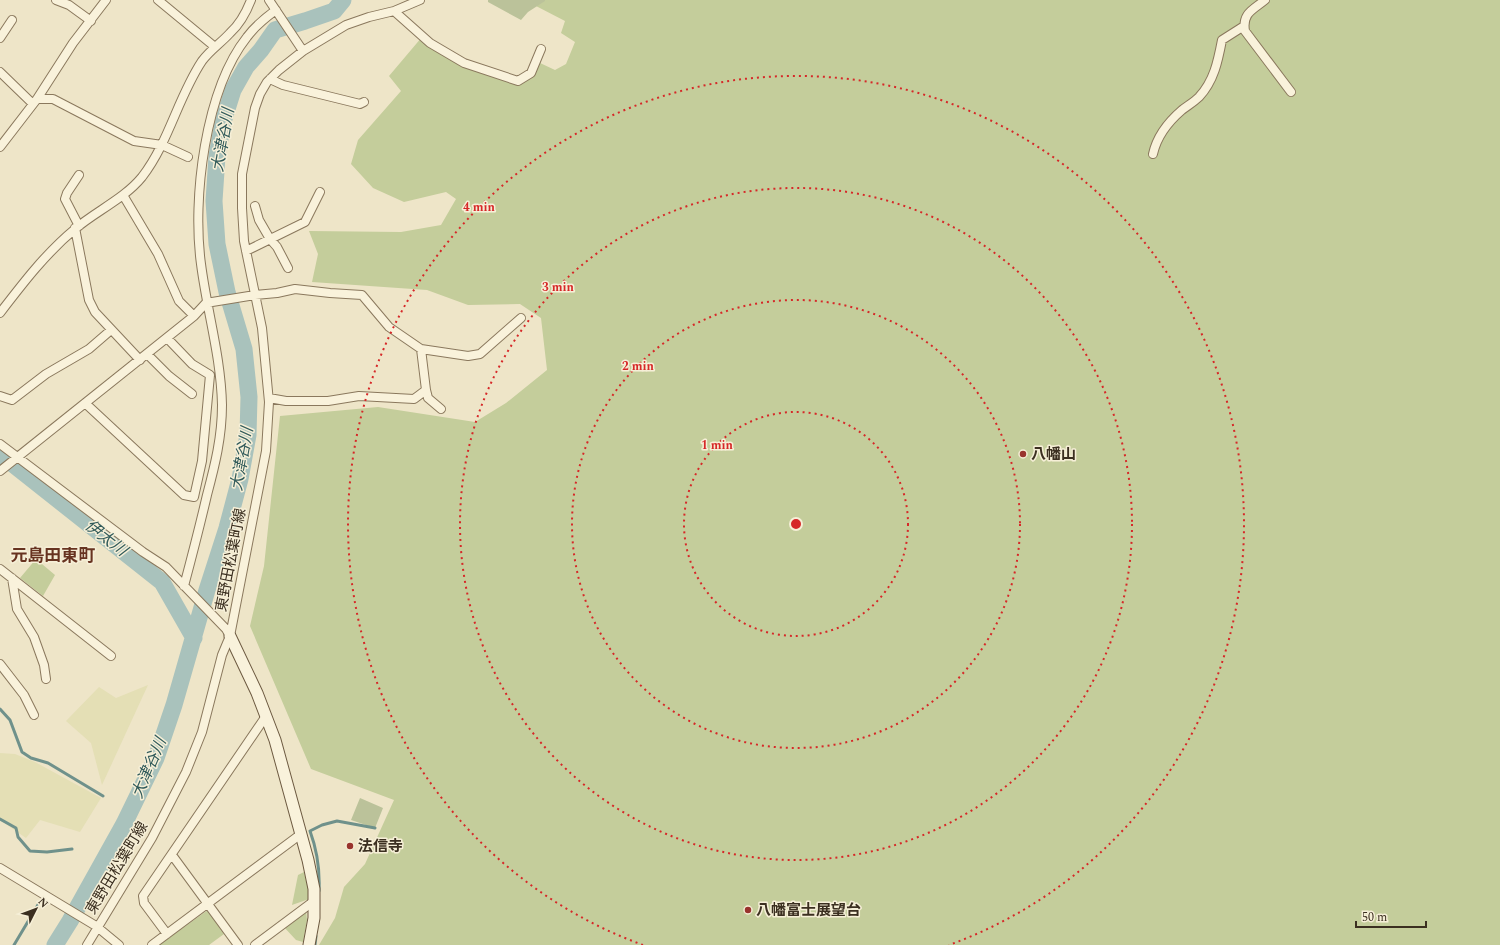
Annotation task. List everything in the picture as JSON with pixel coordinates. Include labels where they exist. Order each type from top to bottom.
[{"type":"street","points":[[56,0],[69,5],[91,21]]},
{"type":"street","points":[[0,147],[35,101],[73,43],[106,0]]},
{"type":"street","points":[[158,0],[215,47]]},
{"type":"street","points":[[0,313],[47,255],[77,227],[122,195],[140,178],[162,145],[196,71],[204,59],[239,23],[251,0]]},
{"type":"street","points":[[269,0],[303,51]]},
{"type":"street","name":"東野田松葉町線","points":[[87,945],[152,838],[186,772],[202,732],[228,633],[266,451],[269,398],[262,328],[253,295],[244,241],[242,208],[242,174],[255,108],[260,94],[270,79],[303,51],[346,25],[420,0]]},
{"type":"street","points":[[1265,0],[1246,15],[1244,21],[1245,31],[1291,92]]},
{"type":"street","points":[[394,10],[430,43],[464,63],[518,81],[531,73],[541,49]]},
{"type":"street","points":[[185,588],[219,447],[222,405],[218,355],[200,262],[199,193],[209,120],[225,73],[235,53],[256,26],[277,12]]},
{"type":"street","points":[[0,38],[12,20]]},
{"type":"street","points":[[1153,154],[1162,131],[1180,112],[1199,97],[1213,76],[1217,66],[1222,40],[1244,26]]},
{"type":"street","points":[[0,72],[35,101],[53,99],[134,141],[162,145],[188,157]]},
{"type":"street","points":[[270,79],[283,85],[360,104],[364,102]]},
{"type":"street","points":[[79,175],[67,193],[65,199],[77,227],[89,300],[95,312],[140,360]]},
{"type":"street","points":[[246,250],[305,222],[320,192]]},
{"type":"street","points":[[122,195],[158,254],[178,301],[194,316]]},
{"type":"street","points":[[255,206],[259,220],[270,239],[277,247],[288,268]]},
{"type":"street","points":[[3,468],[140,360],[194,316],[208,302],[277,293],[295,289],[330,294],[362,295],[389,327],[420,349],[468,356],[480,354],[521,318]]},
{"type":"street","points":[[0,396],[12,400],[46,374],[89,349],[111,330]]},
{"type":"street","points":[[86,402],[184,495],[194,498],[202,462],[210,375],[192,364],[167,338]]},
{"type":"street","points":[[420,349],[428,398],[441,409]]},
{"type":"street","points":[[147,354],[169,376],[192,394]]},
{"type":"street","points":[[269,398],[286,401],[328,401],[358,396],[414,398],[426,390]]},
{"type":"street","points":[[0,444],[16,458],[143,552],[166,567],[228,633],[257,693],[275,740],[301,834],[314,889],[314,918],[310,945]]},
{"type":"street","points":[[0,569],[111,656]]},
{"type":"street","points":[[12,578],[17,609],[34,637],[42,658],[46,679]]},
{"type":"street","points":[[0,664],[24,695],[34,715]]},
{"type":"street","points":[[167,934],[144,902],[143,896],[266,716]]},
{"type":"street","points":[[152,945],[301,834]]},
{"type":"street","points":[[172,855],[238,945]]},
{"type":"street","points":[[0,868],[97,927],[119,945]]},
{"type":"street","points":[[255,945],[314,901]]},
{"type":"shaded area","points":[[148,685],[102,785],[91,743],[66,721],[99,687],[116,698]]},
{"type":"shaded area","points":[[0,753],[15,754],[35,762],[101,798],[80,832],[40,820],[26,838],[0,820]]},
{"type":"green space","points":[[488,0],[545,1],[528,12],[521,20],[488,2]]},
{"type":"green space","points":[[545,0],[1500,0],[1500,945],[319,945],[335,918],[344,887],[365,864],[394,800],[311,769],[250,626],[264,566],[280,416],[378,407],[475,422],[506,403],[547,370],[541,318],[520,304],[468,305],[427,290],[312,282],[318,254],[309,231],[401,232],[441,225],[456,199],[446,192],[404,202],[373,188],[351,164],[358,140],[401,91],[389,76],[422,37],[440,51],[518,84],[533,75],[540,63],[555,70],[566,64],[575,42],[561,33],[565,21],[536,6]]},
{"type":"green space","points":[[36,559],[55,575],[43,596],[20,578]]},
{"type":"green space","points":[[360,798],[383,808],[375,828],[351,820]]},
{"type":"green space","points":[[304,872],[309,899],[292,905],[298,875]]},
{"type":"green space","points":[[208,910],[224,934],[209,945],[159,945]]},
{"type":"green space","points":[[306,910],[307,920],[303,942],[296,940],[283,926]]},
{"type":"waterway","name":"大津谷川","points":[[55,945],[124,824],[156,758],[174,705],[207,590],[227,528],[240,479],[248,435],[249,397],[244,349],[227,292],[217,244],[214,201],[217,156],[223,122],[233,90],[246,67],[261,50],[275,30],[334,11],[343,0]]},
{"type":"waterway","name":"伊太川","points":[[0,454],[162,582],[194,638]]},
{"type":"waterway","points":[[0,709],[10,720],[22,752],[31,758],[48,763],[103,796]]},
{"type":"waterway","points":[[0,819],[16,828],[18,837],[30,851],[47,852],[72,849]]},
{"type":"waterway","points":[[319,891],[318,861],[310,831],[322,825],[337,821],[375,828]]},
{"type":"waterway","points":[[14,945],[39,903]]},
{"type":"waterway","points":[[315,945],[316,936]]},
{"type":"place","name":"八幡山","points":[[1023,454]]},
{"type":"place","name":"法信寺","points":[[350,846]]},
{"type":"place","name":"八幡富士展望台","points":[[748,910]]},
{"type":"district","name":"元島田東町","points":[[53,556]]}]
